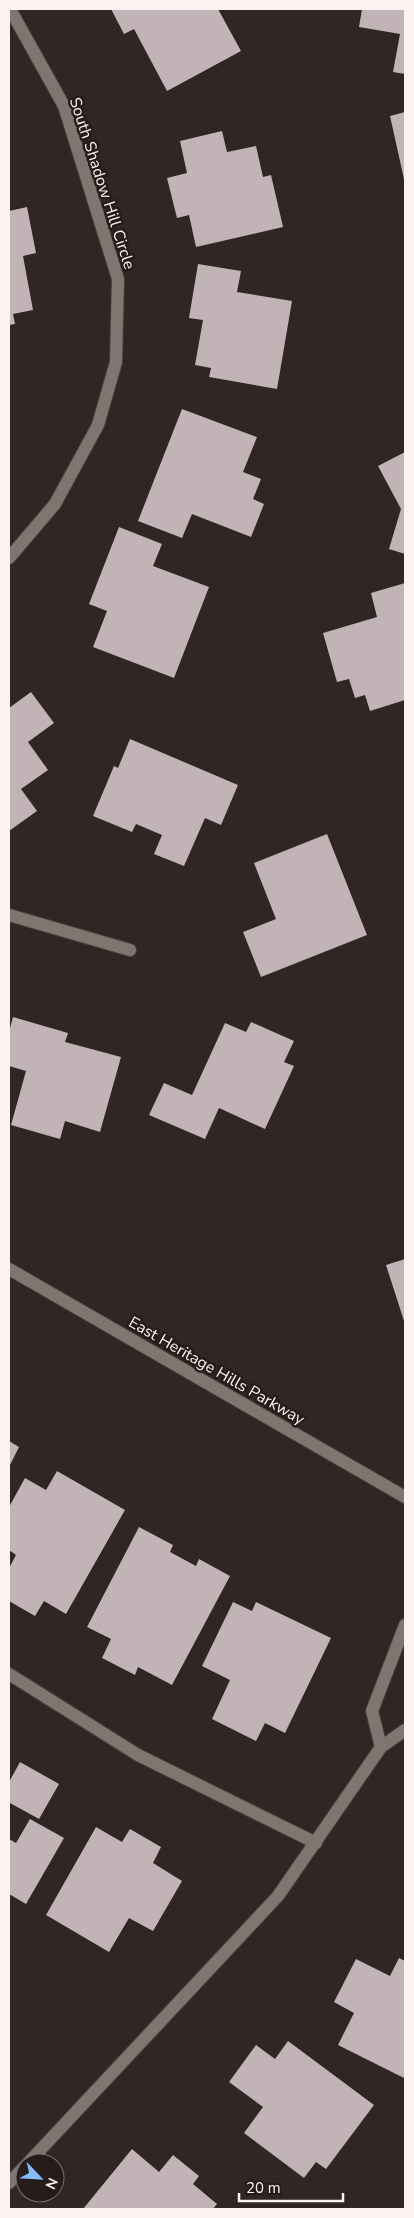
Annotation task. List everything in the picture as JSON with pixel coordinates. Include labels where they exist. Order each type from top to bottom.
[{"type":"street","name":"South Shadow Hill Circle","points":[[9,558],[55,504],[98,425],[116,362],[118,279],[64,106],[10,9]]},
{"type":"street","points":[[9,915],[130,950]]},
{"type":"street","name":"East Heritage Hills Parkway","points":[[10,1269],[405,1497]]},
{"type":"street","points":[[381,1747],[372,1711],[405,1625]]},
{"type":"street","points":[[9,1674],[138,1756],[316,1843]]},
{"type":"street","points":[[36,2153],[278,1896],[381,1747],[405,1730]]},
{"type":"building","points":[[111,9],[218,9],[241,51],[167,91],[134,29],[124,34]]},
{"type":"building","points":[[362,9],[405,9],[405,74],[393,72],[400,34],[359,27]]},
{"type":"building","points":[[405,112],[405,179],[404,179],[390,116]]},
{"type":"building","points":[[222,131],[227,152],[256,146],[263,177],[271,175],[283,227],[196,247],[189,215],[177,218],[167,178],[187,173],[180,141]]},
{"type":"building","points":[[27,207],[36,253],[23,256],[33,310],[13,314],[15,324],[9,325],[9,211]]},
{"type":"building","points":[[198,264],[241,271],[237,292],[292,301],[277,389],[209,377],[211,368],[195,365],[203,320],[189,318]]},
{"type":"building","points":[[182,409],[257,437],[243,472],[261,479],[253,499],[264,504],[251,537],[192,514],[182,538],[138,521]]},
{"type":"building","points":[[405,452],[405,554],[389,549],[401,509],[378,466]]},
{"type":"building","points":[[119,527],[162,544],[153,566],[209,587],[174,678],[93,647],[107,611],[89,604]]},
{"type":"building","points":[[405,583],[405,700],[370,711],[365,695],[355,698],[349,679],[337,682],[323,633],[377,617],[371,593]]},
{"type":"building","points":[[31,692],[54,723],[28,742],[48,770],[21,789],[37,811],[9,831],[9,708]]},
{"type":"building","points":[[130,739],[238,785],[221,825],[205,818],[184,866],[154,854],[162,835],[136,824],[132,832],[93,816],[114,766],[118,768]]},
{"type":"building","points":[[327,834],[367,935],[261,977],[243,932],[276,919],[254,863]]},
{"type":"building","points":[[13,1017],[68,1033],[65,1042],[121,1057],[100,1132],[65,1121],[60,1139],[11,1125],[26,1071],[9,1066],[9,1032]]},
{"type":"building","points":[[251,1022],[294,1041],[284,1062],[294,1066],[265,1129],[219,1108],[205,1139],[149,1115],[164,1083],[192,1095],[225,1023],[246,1032]]},
{"type":"building","points":[[405,1259],[405,1324],[386,1265]]},
{"type":"building","points":[[9,1441],[19,1447],[9,1467]]},
{"type":"building","points":[[57,1471],[125,1510],[66,1614],[44,1601],[35,1616],[9,1601],[9,1568],[16,1555],[9,1550],[9,1507],[25,1478],[46,1490]]},
{"type":"building","points":[[139,1527],[173,1545],[170,1552],[196,1566],[199,1559],[230,1576],[172,1685],[138,1667],[135,1675],[102,1658],[111,1639],[87,1627]]},
{"type":"building","points":[[233,1602],[252,1611],[256,1602],[331,1638],[285,1733],[265,1723],[256,1741],[212,1719],[230,1680],[202,1666]]},
{"type":"building","points":[[20,1762],[59,1784],[39,1819],[10,1803],[9,1806],[9,1782]]},
{"type":"building","points":[[30,1819],[64,1838],[26,1904],[9,1894],[9,1839],[16,1843]]},
{"type":"building","points":[[96,1827],[122,1842],[130,1829],[161,1847],[153,1863],[182,1881],[153,1931],[129,1918],[109,1952],[46,1915]]},
{"type":"building","points":[[399,1958],[405,1961],[404,2078],[338,2045],[354,2013],[334,2002],[356,1959],[390,1976]]},
{"type":"building","points":[[288,2041],[374,2105],[326,2169],[316,2162],[304,2178],[244,2133],[263,2107],[229,2082],[256,2045],[275,2059]]},
{"type":"building","points":[[132,2149],[159,2172],[173,2155],[199,2176],[193,2184],[217,2204],[213,2209],[83,2209]]}]
